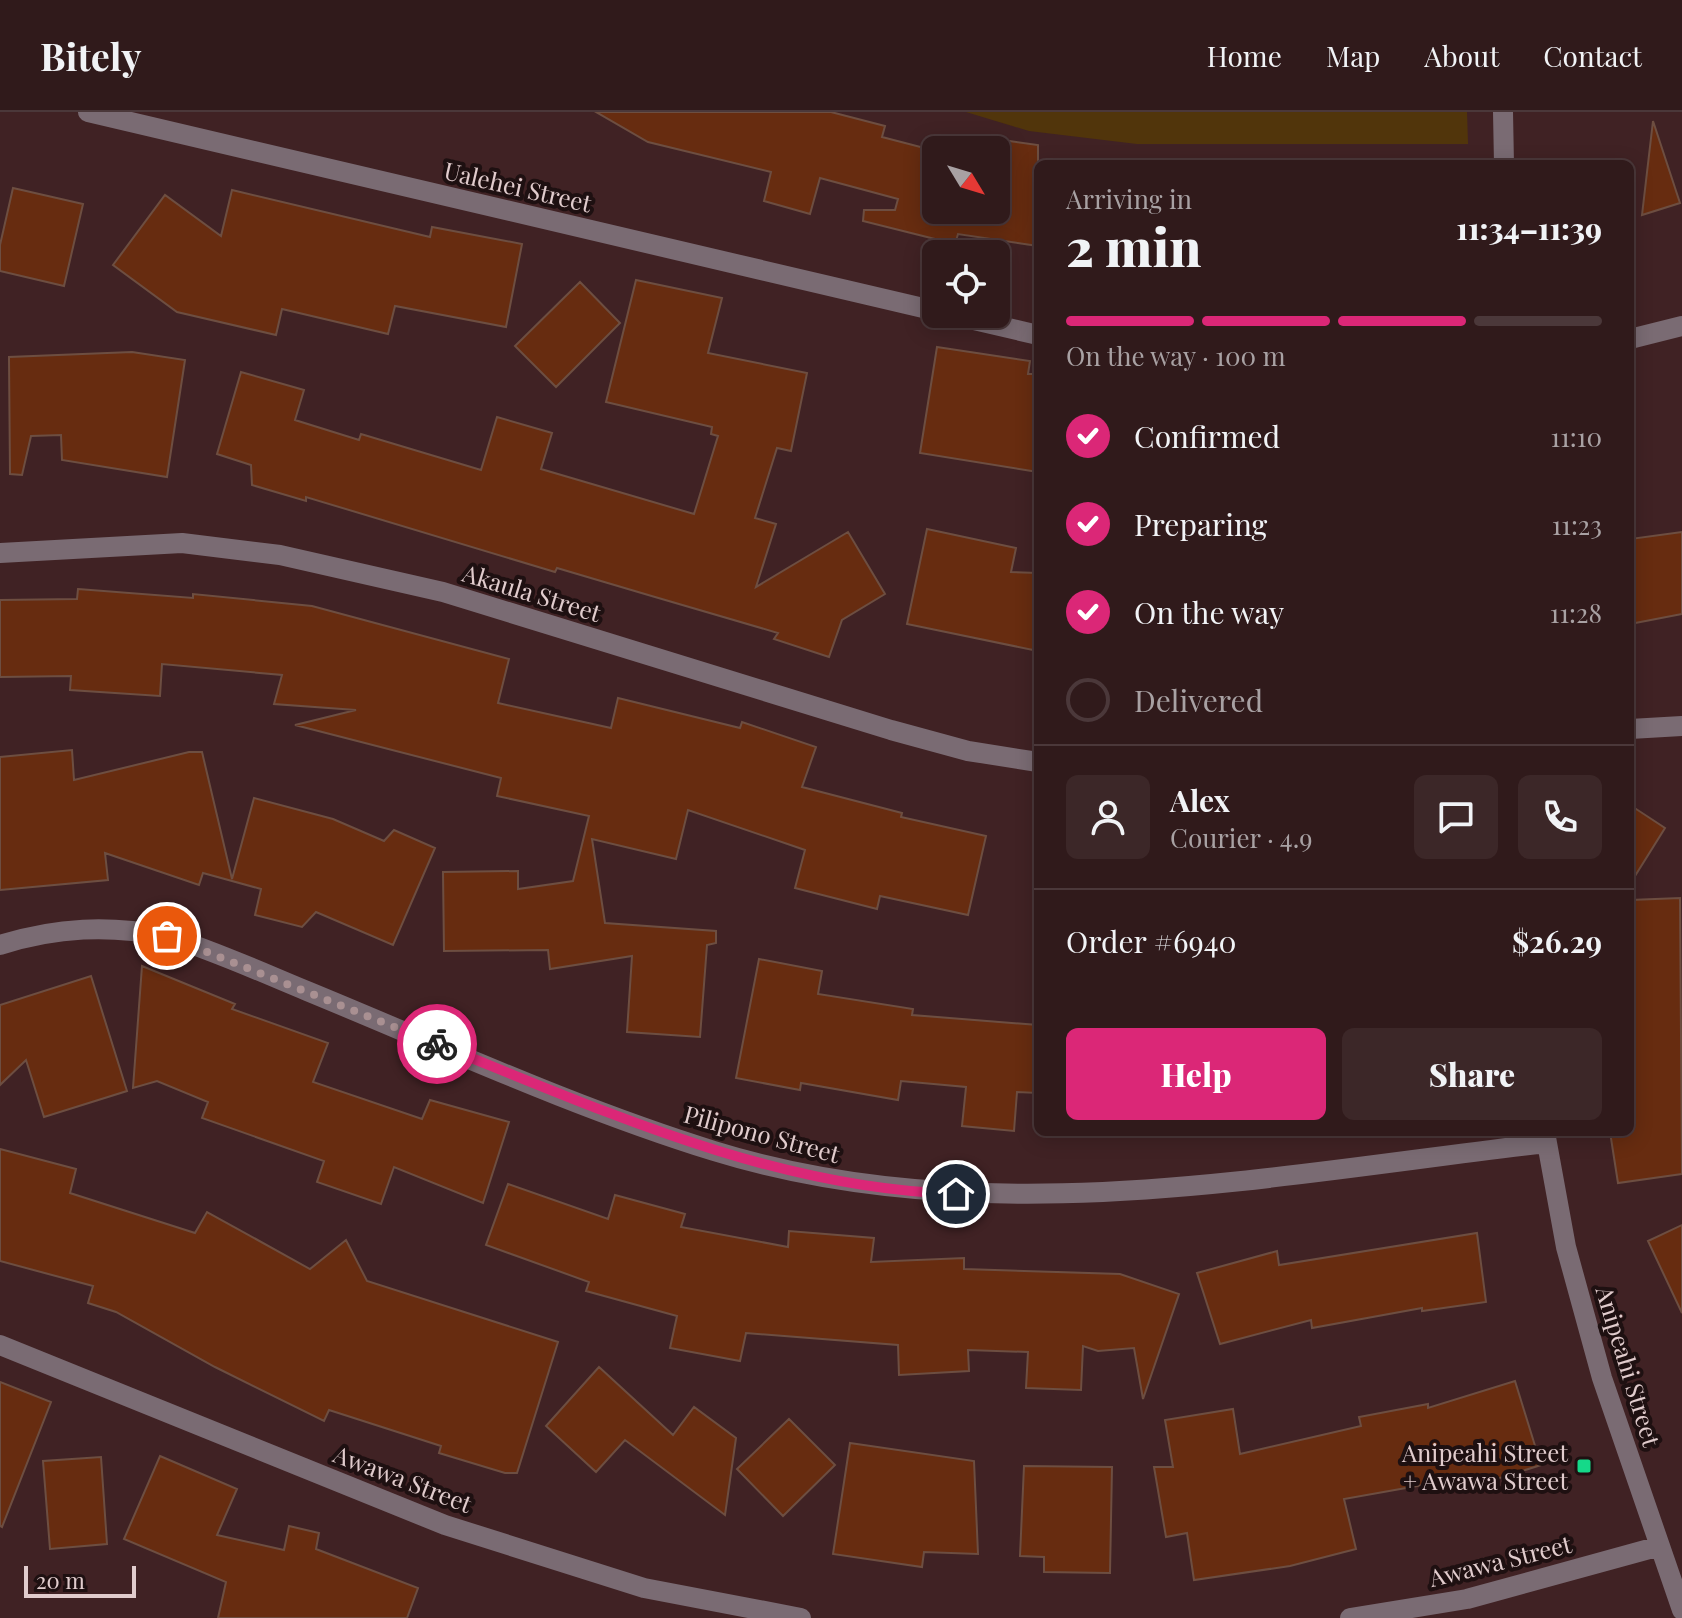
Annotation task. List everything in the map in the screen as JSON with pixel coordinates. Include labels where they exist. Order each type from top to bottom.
[{"type":"street","name":"Ualehei Street","points":[[88,112],[922,308]]},
{"type":"street","points":[[1503,112],[1504,160]]},
{"type":"street","points":[[1634,338],[1682,326]]},
{"type":"street","points":[[1008,328],[1034,334]]},
{"type":"street","name":"Akaula Street","points":[[0,553],[182,543],[280,555],[443,592],[891,730],[968,751],[1034,761]]},
{"type":"street","points":[[1634,729],[1682,726]]},
{"type":"street","name":"Pilipono Street","points":[[0,945],[64,930],[98,928],[167,936],[200,946],[613,1116],[715,1152],[821,1178],[928,1193],[1037,1197],[1145,1190],[1546,1137]]},
{"type":"street","name":"Anipeahi Street","points":[[1546,1137],[1566,1247],[1594,1349],[1682,1610]]},
{"type":"street","name":"Awawa Street","points":[[0,1345],[445,1525],[644,1588],[801,1618]]},
{"type":"street","name":"Awawa Street","points":[[1350,1618],[1467,1599],[1660,1546]]},
{"type":"shaded area","points":[[966,112],[1467,112],[1468,144],[1137,144],[1029,131]]},
{"type":"building","points":[[596,112],[831,112],[885,126],[882,137],[922,147],[922,224],[1010,224],[1010,141],[1038,145],[1038,160],[1034,160],[1034,245],[958,234],[956,240],[939,240],[863,221],[864,210],[895,210],[898,199],[820,178],[810,214],[764,201],[771,172],[648,142]]},
{"type":"building","points":[[1653,121],[1680,203],[1642,215]]},
{"type":"building","points":[[13,188],[83,204],[64,286],[0,271],[0,245]]},
{"type":"building","points":[[232,190],[430,237],[432,227],[522,244],[506,327],[395,306],[388,334],[282,309],[276,335],[177,312],[113,265],[165,195],[221,236]]},
{"type":"building","points":[[636,280],[722,298],[708,353],[807,373],[791,451],[777,448],[755,518],[776,524],[756,587],[848,532],[885,594],[842,620],[829,657],[774,639],[778,633],[557,568],[555,572],[306,497],[306,501],[252,485],[251,465],[217,454],[241,372],[304,390],[295,420],[359,440],[361,434],[481,470],[497,417],[552,433],[541,469],[694,514],[718,436],[711,434],[712,427],[606,402]]},
{"type":"building","points":[[580,282],[620,323],[556,387],[515,346]]},
{"type":"building","points":[[937,347],[1030,361],[1028,374],[1034,374],[1034,471],[920,453]]},
{"type":"building","points":[[132,352],[185,360],[167,477],[62,460],[61,435],[31,436],[22,475],[10,474],[9,357]]},
{"type":"building","points":[[927,529],[1016,548],[1011,572],[1034,573],[1034,650],[907,624]]},
{"type":"building","points":[[1682,532],[1682,614],[1634,623],[1634,538]]},
{"type":"building","points":[[78,589],[193,598],[193,594],[312,606],[509,659],[498,703],[611,728],[618,698],[740,728],[742,722],[816,747],[802,787],[902,813],[901,817],[986,836],[968,915],[880,896],[877,909],[795,888],[805,850],[688,810],[676,859],[592,839],[605,923],[716,931],[716,943],[707,945],[700,1037],[627,1032],[632,956],[550,969],[548,950],[444,951],[443,872],[518,871],[518,889],[573,881],[589,816],[497,796],[501,778],[295,725],[356,710],[274,704],[282,675],[162,664],[160,696],[70,690],[71,676],[0,677],[0,600],[77,599]]},
{"type":"building","points":[[72,750],[74,780],[189,752],[202,752],[232,879],[254,798],[333,819],[384,841],[394,830],[435,848],[393,945],[316,912],[302,927],[255,915],[261,889],[203,873],[199,885],[105,853],[108,880],[0,890],[0,757]]},
{"type":"building","points":[[1634,808],[1665,828],[1634,878]]},
{"type":"building","points":[[1680,898],[1682,1174],[1618,1183],[1611,1136],[1634,1136],[1634,900]]},
{"type":"building","points":[[759,959],[822,971],[818,994],[913,1009],[912,1015],[1034,1025],[1034,1093],[1017,1092],[1014,1131],[962,1126],[966,1087],[901,1081],[898,1100],[801,1083],[800,1090],[736,1078]]},
{"type":"building","points":[[142,966],[235,1004],[232,1009],[328,1043],[313,1082],[422,1119],[430,1100],[509,1122],[483,1203],[394,1167],[381,1204],[317,1182],[324,1161],[202,1118],[208,1102],[157,1081],[133,1088]]},
{"type":"building","points":[[91,976],[127,1091],[44,1117],[26,1060],[0,1085],[0,1005]]},
{"type":"building","points":[[0,1149],[76,1169],[70,1193],[195,1233],[207,1212],[310,1269],[346,1240],[367,1281],[558,1342],[517,1473],[505,1473],[439,1453],[441,1446],[329,1410],[324,1421],[215,1367],[116,1312],[88,1303],[93,1286],[0,1261]]},
{"type":"building","points":[[508,1184],[608,1219],[615,1195],[685,1214],[681,1227],[788,1247],[789,1231],[874,1238],[871,1262],[964,1258],[964,1269],[1120,1274],[1179,1294],[1143,1399],[1134,1348],[1098,1351],[1083,1346],[1081,1390],[1026,1388],[1028,1352],[968,1350],[969,1371],[899,1375],[898,1345],[746,1333],[740,1361],[670,1348],[677,1316],[586,1291],[589,1282],[486,1245]]},
{"type":"building","points":[[1682,1225],[1682,1313],[1648,1241]]},
{"type":"building","points":[[1477,1233],[1486,1302],[1422,1311],[1422,1308],[1312,1328],[1311,1320],[1220,1344],[1197,1273],[1277,1251],[1279,1265]]},
{"type":"building","points":[[599,1367],[673,1435],[694,1407],[736,1438],[725,1515],[625,1440],[596,1472],[546,1426]]},
{"type":"building","points":[[1515,1381],[1541,1465],[1471,1487],[1468,1477],[1344,1499],[1356,1549],[1290,1566],[1194,1580],[1187,1533],[1166,1537],[1154,1467],[1173,1467],[1165,1420],[1233,1409],[1240,1454],[1361,1426],[1359,1417],[1428,1404],[1428,1408]]},
{"type":"building","points":[[0,1382],[51,1402],[2,1527],[0,1526]]},
{"type":"building","points":[[789,1419],[835,1465],[783,1516],[737,1469]]},
{"type":"building","points":[[850,1443],[974,1461],[978,1554],[924,1552],[922,1567],[833,1554]]},
{"type":"building","points":[[160,1456],[237,1489],[217,1535],[284,1550],[289,1526],[319,1533],[316,1549],[418,1588],[407,1618],[218,1618],[226,1582],[124,1539]]},
{"type":"building","points":[[101,1457],[107,1544],[50,1549],[43,1461]]},
{"type":"building","points":[[1024,1466],[1112,1467],[1110,1573],[1044,1572],[1044,1557],[1020,1556]]},
{"type":"way so far","points":[[167,936],[200,946],[437,1044]]},
{"type":"place","name":"Anipeahi Street + Awawa Street","points":[[1584,1466]]},
{"type":"route","points":[[437,1044],[613,1116],[715,1152],[821,1178],[956,1194]]}]
